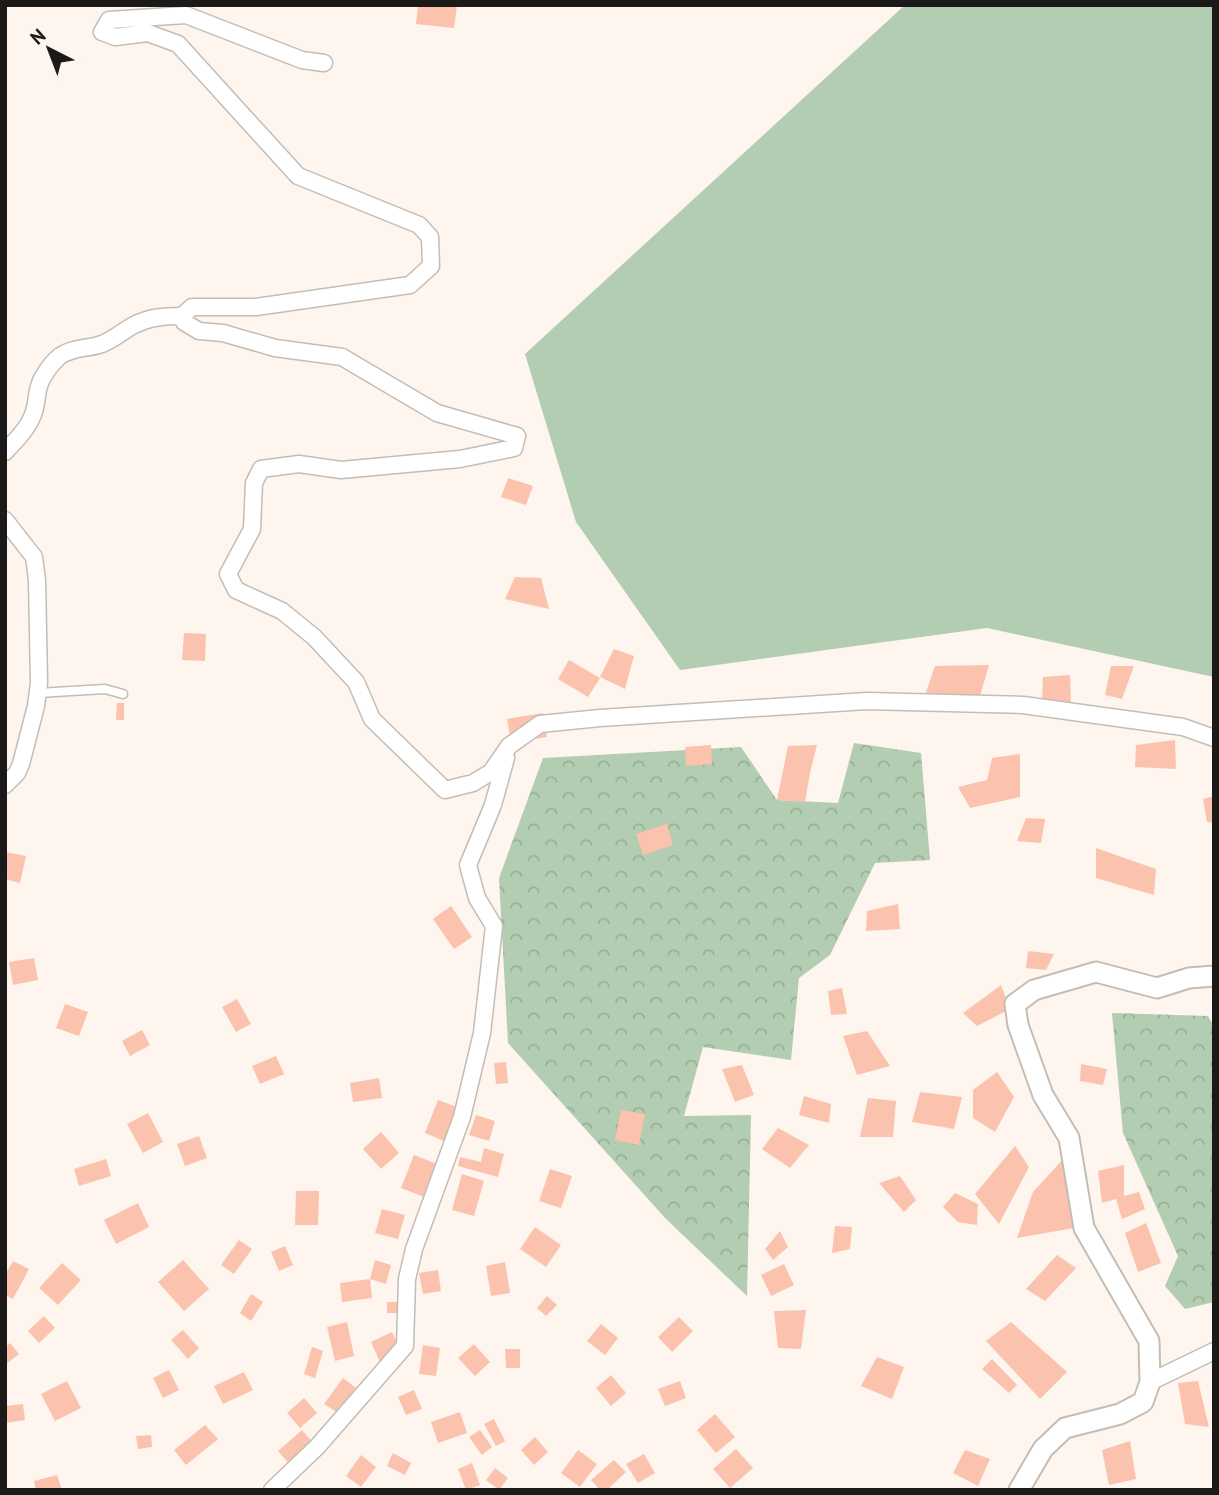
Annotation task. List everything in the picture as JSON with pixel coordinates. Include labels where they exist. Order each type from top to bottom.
[{"type":"street","points":[[5,452],[31,419],[41,379],[60,356],[103,343],[133,326],[160,316],[182,316],[192,307],[256,307],[410,285],[431,266],[430,237],[419,225],[298,176],[178,44],[148,33],[115,37],[102,32],[109,20],[186,15],[302,61],[324,63]]},
{"type":"street","points":[[182,316],[184,322],[199,331],[223,333],[275,348],[342,357],[437,413],[517,436],[514,448],[460,460],[341,470],[299,464],[261,469],[254,483],[252,529],[228,574],[236,590],[282,611],[314,637],[356,682],[372,719],[445,790],[473,783],[491,772],[509,746],[540,724],[600,718],[867,701],[1023,705],[1183,727],[1214,738]]},
{"type":"street","points":[[5,520],[34,557],[37,580],[38,693],[21,764],[17,773],[5,785]]},
{"type":"street","points":[[272,1490],[317,1447],[405,1346],[407,1279],[414,1249],[462,1117],[482,1033],[495,926],[477,898],[468,865],[493,805],[509,746]]},
{"type":"street","points":[[1019,1490],[1043,1450],[1065,1428],[1120,1414],[1143,1402],[1150,1382],[1149,1341],[1084,1228],[1069,1138],[1044,1095],[1018,1025],[1016,1004],[1034,990],[1096,972],[1157,988],[1189,978],[1214,976]]},
{"type":"street","points":[[1150,1382],[1214,1351]]},
{"type":"lane","points":[[38,693],[96,689],[114,690],[122,694]]},
{"type":"green space","points":[[905,5],[1214,5],[1214,677],[987,628],[680,670],[576,522],[525,354]]},
{"type":"green space","points":[[854,743],[921,753],[930,860],[875,863],[830,955],[799,978],[791,1060],[703,1047],[684,1116],[751,1115],[747,1296],[666,1219],[508,1043],[499,878],[543,758],[741,747],[777,800],[838,803]]},
{"type":"green space","points":[[1112,1013],[1208,1016],[1214,1026],[1214,1302],[1185,1309],[1165,1286],[1178,1256],[1123,1133]]},
{"type":"building","points":[[418,5],[457,5],[454,28],[416,24]]},
{"type":"building","points":[[508,478],[533,486],[526,505],[501,497]]},
{"type":"building","points":[[515,577],[541,578],[549,609],[505,599]]},
{"type":"building","points":[[184,633],[206,634],[205,661],[182,660]]},
{"type":"building","points":[[614,649],[634,656],[625,689],[600,677]]},
{"type":"building","points":[[569,660],[600,678],[588,697],[558,679]]},
{"type":"building","points":[[989,665],[980,696],[925,695],[935,666]]},
{"type":"building","points":[[1111,666],[1134,666],[1122,699],[1105,695]]},
{"type":"building","points":[[1070,675],[1071,704],[1042,700],[1043,677]]},
{"type":"building","points":[[117,703],[124,703],[124,720],[116,720]]},
{"type":"building","points":[[543,713],[547,737],[511,743],[507,719]]},
{"type":"building","points":[[1175,740],[1176,769],[1135,767],[1136,745]]},
{"type":"building","points":[[711,745],[712,764],[686,766],[685,747]]},
{"type":"building","points":[[817,745],[805,802],[777,800],[788,746]]},
{"type":"building","points":[[1020,754],[1020,797],[970,808],[958,787],[987,780],[992,758]]},
{"type":"building","points":[[1214,796],[1214,823],[1207,822],[1203,799]]},
{"type":"building","points":[[1026,818],[1045,819],[1041,843],[1017,841]]},
{"type":"building","points":[[667,824],[673,845],[643,855],[636,834]]},
{"type":"building","points":[[1096,848],[1156,869],[1154,895],[1096,878]]},
{"type":"building","points":[[5,852],[26,856],[20,883],[5,879]]},
{"type":"building","points":[[898,904],[900,929],[866,931],[867,911]]},
{"type":"building","points":[[451,906],[472,937],[454,949],[433,919]]},
{"type":"building","points":[[1028,951],[1054,954],[1046,970],[1026,968]]},
{"type":"building","points":[[34,958],[38,980],[13,985],[9,962]]},
{"type":"building","points":[[1001,985],[1010,1009],[977,1026],[963,1013]]},
{"type":"building","points":[[842,988],[847,1014],[831,1015],[828,991]]},
{"type":"building","points":[[237,999],[251,1024],[236,1032],[222,1007]]},
{"type":"building","points":[[65,1004],[88,1012],[79,1036],[56,1028]]},
{"type":"building","points":[[142,1030],[150,1045],[130,1056],[122,1041]]},
{"type":"building","points":[[867,1031],[890,1066],[857,1075],[843,1036]]},
{"type":"building","points":[[276,1056],[284,1074],[260,1084],[252,1066]]},
{"type":"building","points":[[506,1062],[508,1083],[496,1084],[494,1063]]},
{"type":"building","points":[[1081,1064],[1107,1069],[1103,1085],[1080,1081]]},
{"type":"building","points":[[742,1065],[754,1095],[735,1102],[722,1069]]},
{"type":"building","points":[[997,1072],[1014,1097],[995,1132],[973,1118],[973,1090]]},
{"type":"building","points":[[379,1078],[382,1098],[353,1102],[350,1083]]},
{"type":"building","points":[[920,1092],[962,1097],[954,1129],[912,1122]]},
{"type":"building","points":[[804,1096],[831,1104],[829,1123],[799,1115]]},
{"type":"building","points":[[868,1098],[896,1101],[893,1137],[860,1137]]},
{"type":"building","points":[[438,1100],[465,1110],[451,1144],[425,1133]]},
{"type":"building","points":[[621,1110],[645,1114],[639,1145],[615,1140]]},
{"type":"building","points":[[148,1113],[163,1142],[143,1153],[127,1124]]},
{"type":"building","points":[[476,1115],[495,1121],[489,1141],[469,1135]]},
{"type":"building","points":[[778,1128],[809,1145],[790,1168],[762,1149]]},
{"type":"building","points":[[381,1132],[399,1153],[381,1169],[363,1149]]},
{"type":"building","points":[[199,1136],[207,1158],[185,1166],[177,1144]]},
{"type":"building","points":[[1015,1146],[1029,1167],[999,1224],[975,1194]]},
{"type":"building","points":[[484,1148],[504,1154],[498,1177],[458,1166],[460,1157],[481,1162]]},
{"type":"building","points":[[414,1155],[440,1165],[427,1198],[401,1188]]},
{"type":"building","points":[[1065,1157],[1074,1228],[1017,1238],[1033,1192]]},
{"type":"building","points":[[106,1159],[111,1176],[79,1186],[74,1169]]},
{"type":"building","points":[[1124,1165],[1124,1196],[1139,1192],[1145,1209],[1122,1219],[1116,1199],[1102,1203],[1098,1171]]},
{"type":"building","points":[[550,1169],[572,1176],[561,1208],[539,1201]]},
{"type":"building","points":[[462,1174],[484,1181],[474,1216],[452,1210]]},
{"type":"building","points":[[900,1176],[916,1200],[904,1212],[879,1183]]},
{"type":"building","points":[[296,1191],[319,1191],[318,1225],[295,1225]]},
{"type":"building","points":[[955,1193],[978,1204],[977,1225],[958,1222],[943,1207]]},
{"type":"building","points":[[138,1203],[149,1227],[116,1244],[104,1220]]},
{"type":"building","points":[[382,1209],[405,1215],[398,1239],[375,1233]]},
{"type":"building","points":[[1146,1223],[1161,1263],[1138,1272],[1125,1233]]},
{"type":"building","points":[[835,1226],[852,1227],[850,1249],[832,1253]]},
{"type":"building","points":[[535,1227],[561,1245],[546,1267],[520,1249]]},
{"type":"building","points":[[780,1231],[788,1247],[773,1260],[765,1249]]},
{"type":"building","points":[[239,1240],[252,1249],[234,1274],[221,1265]]},
{"type":"building","points":[[285,1246],[293,1265],[279,1271],[271,1252]]},
{"type":"building","points":[[1057,1255],[1076,1268],[1045,1301],[1026,1289]]},
{"type":"building","points":[[183,1260],[209,1289],[184,1311],[158,1282]]},
{"type":"building","points":[[375,1260],[391,1265],[386,1284],[370,1279]]},
{"type":"building","points":[[13,1261],[29,1269],[13,1299],[5,1295],[5,1275]]},
{"type":"building","points":[[505,1262],[510,1293],[491,1296],[486,1266]]},
{"type":"building","points":[[62,1263],[81,1280],[58,1305],[39,1288]]},
{"type":"building","points":[[784,1264],[794,1285],[771,1296],[761,1275]]},
{"type":"building","points":[[438,1270],[441,1291],[423,1294],[419,1273]]},
{"type":"building","points":[[370,1279],[372,1298],[342,1302],[340,1283]]},
{"type":"building","points":[[251,1294],[263,1302],[251,1321],[240,1313]]},
{"type":"building","points":[[547,1296],[557,1305],[546,1316],[537,1308]]},
{"type":"building","points":[[387,1302],[403,1302],[403,1313],[387,1313]]},
{"type":"building","points":[[806,1310],[801,1349],[778,1348],[774,1311]]},
{"type":"building","points":[[44,1316],[55,1328],[39,1343],[28,1331]]},
{"type":"building","points":[[679,1317],[693,1331],[672,1352],[658,1337]]},
{"type":"building","points":[[347,1322],[354,1356],[335,1361],[327,1327]]},
{"type":"building","points":[[1011,1322],[1067,1372],[1040,1399],[986,1341]]},
{"type":"building","points":[[601,1324],[618,1338],[605,1355],[587,1341]]},
{"type":"building","points":[[183,1330],[199,1348],[188,1359],[171,1340]]},
{"type":"building","points":[[392,1332],[401,1352],[380,1362],[371,1342]]},
{"type":"building","points":[[10,1343],[19,1354],[5,1365],[5,1347]]},
{"type":"building","points":[[474,1344],[490,1362],[475,1376],[458,1358]]},
{"type":"building","points":[[423,1345],[440,1348],[436,1376],[419,1374]]},
{"type":"building","points":[[312,1347],[323,1351],[315,1378],[304,1374]]},
{"type":"building","points":[[505,1349],[520,1349],[520,1368],[506,1368]]},
{"type":"building","points":[[877,1357],[904,1367],[892,1399],[861,1386]]},
{"type":"building","points":[[992,1359],[1017,1385],[1009,1393],[982,1369]]},
{"type":"building","points":[[169,1370],[179,1390],[163,1398],[153,1378]]},
{"type":"building","points":[[244,1372],[253,1390],[223,1404],[214,1386]]},
{"type":"building","points":[[611,1375],[626,1393],[611,1406],[596,1388]]},
{"type":"building","points":[[343,1378],[356,1388],[338,1413],[324,1404]]},
{"type":"building","points":[[67,1381],[81,1408],[55,1421],[41,1394]]},
{"type":"building","points":[[680,1381],[686,1398],[665,1406],[658,1389]]},
{"type":"building","points":[[1198,1381],[1209,1427],[1185,1424],[1178,1383]]},
{"type":"building","points":[[414,1390],[422,1409],[406,1415],[398,1397]]},
{"type":"building","points":[[304,1398],[317,1413],[300,1428],[287,1413]]},
{"type":"building","points":[[23,1404],[25,1420],[6,1423],[5,1406]]},
{"type":"building","points":[[460,1412],[467,1433],[438,1443],[431,1422]]},
{"type":"building","points":[[715,1414],[735,1437],[716,1453],[697,1430]]},
{"type":"building","points":[[494,1419],[505,1441],[496,1446],[484,1424]]},
{"type":"building","points":[[205,1425],[218,1439],[186,1465],[174,1450]]},
{"type":"building","points":[[302,1430],[314,1444],[290,1465],[278,1451]]},
{"type":"building","points":[[480,1430],[492,1447],[482,1455],[469,1437]]},
{"type":"building","points":[[151,1435],[152,1447],[138,1449],[136,1436]]},
{"type":"building","points":[[535,1437],[548,1452],[534,1465],[521,1450]]},
{"type":"building","points":[[1130,1441],[1136,1479],[1109,1485],[1102,1450]]},
{"type":"building","points":[[736,1449],[753,1468],[730,1488],[713,1469]]},
{"type":"building","points":[[578,1450],[597,1464],[580,1487],[561,1473]]},
{"type":"building","points":[[965,1450],[990,1459],[978,1486],[953,1473]]},
{"type":"building","points":[[393,1453],[411,1463],[405,1475],[387,1466]]},
{"type":"building","points":[[644,1454],[655,1473],[638,1483],[626,1464]]},
{"type":"building","points":[[361,1455],[376,1467],[361,1487],[346,1476]]},
{"type":"building","points":[[614,1460],[626,1472],[607,1490],[600,1490],[591,1480]]},
{"type":"building","points":[[472,1463],[480,1485],[466,1490],[458,1469]]},
{"type":"building","points":[[495,1468],[508,1478],[499,1490],[486,1480]]},
{"type":"building","points":[[57,1475],[62,1490],[36,1490],[34,1481]]}]
